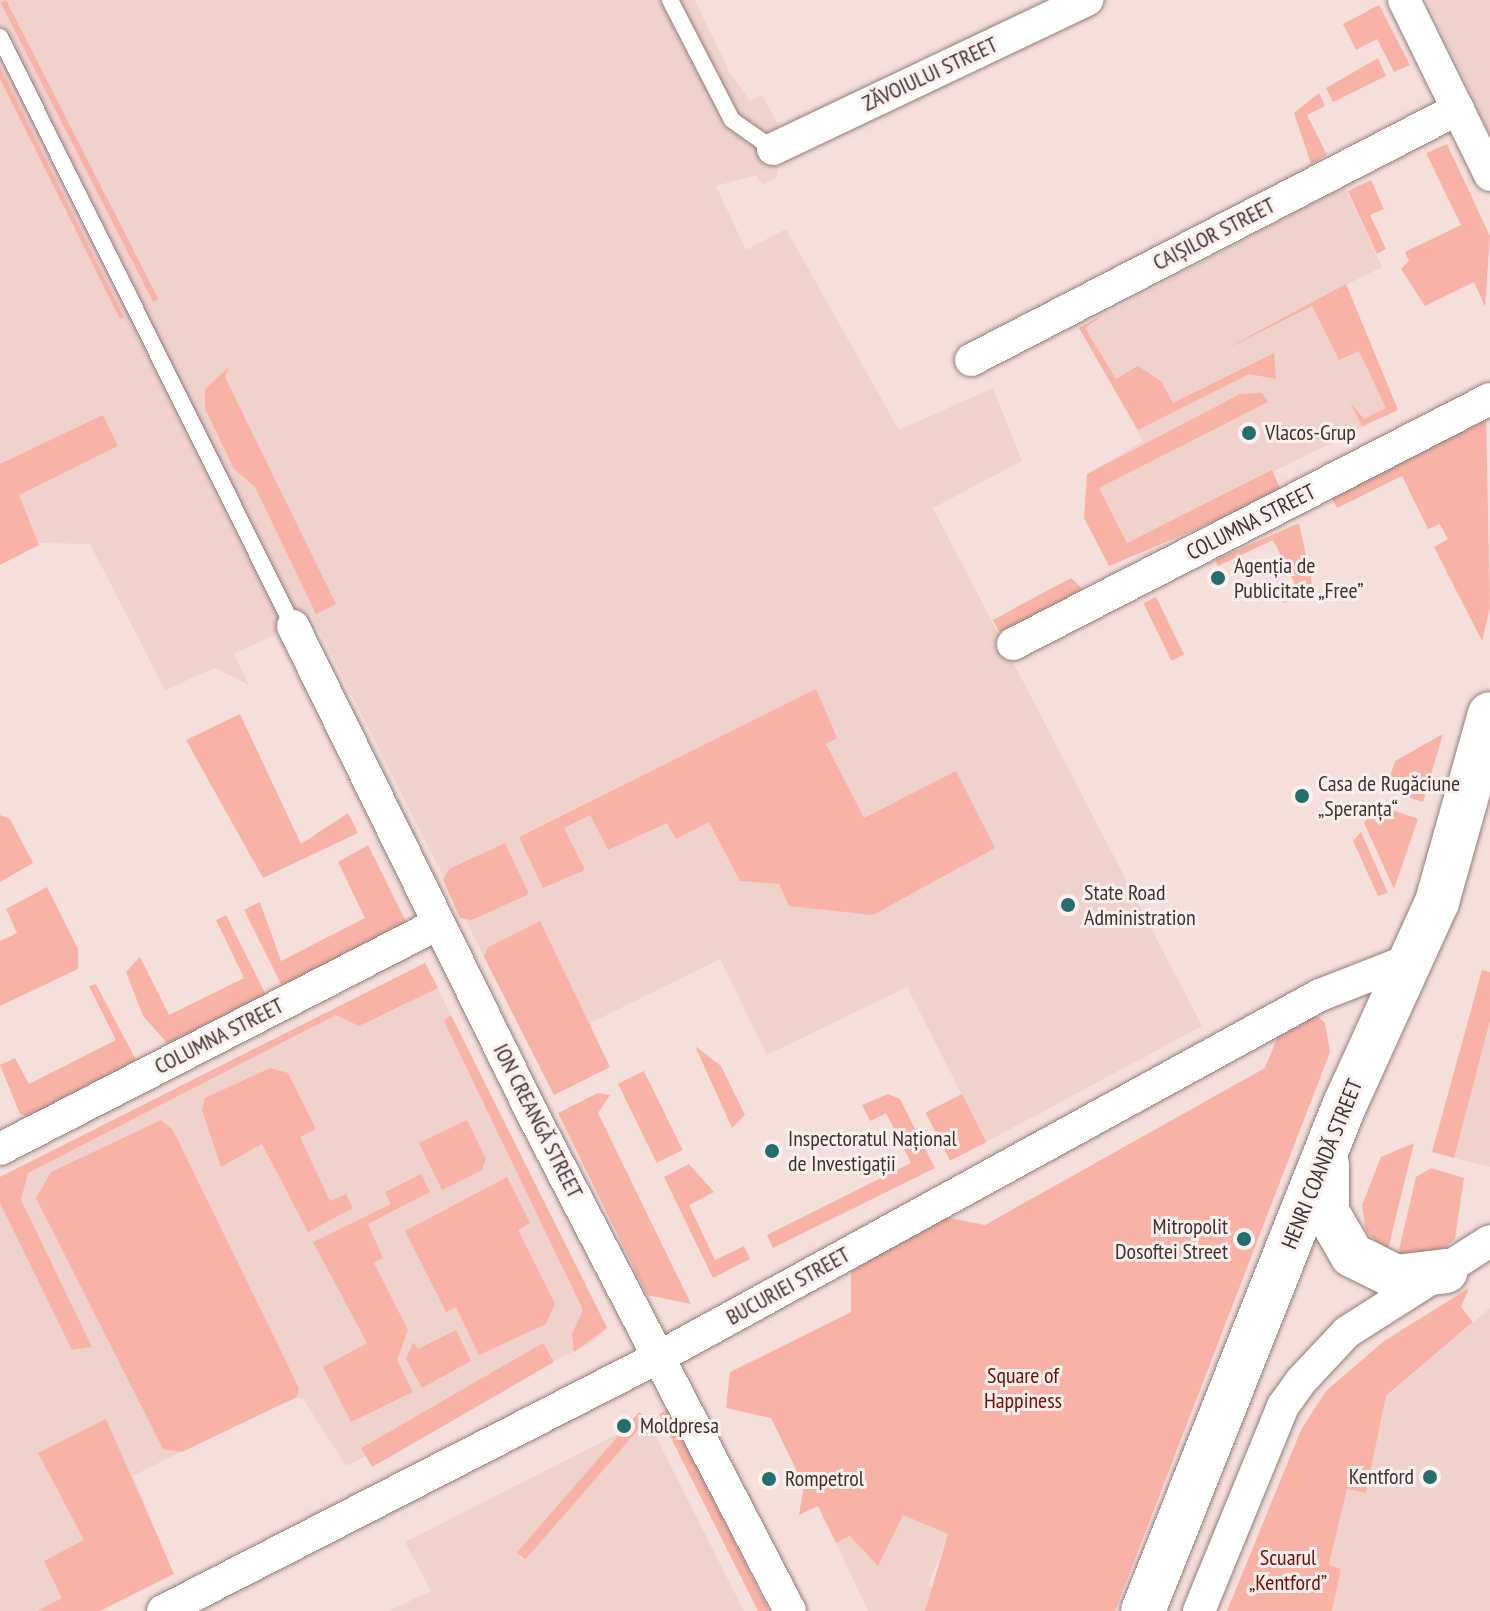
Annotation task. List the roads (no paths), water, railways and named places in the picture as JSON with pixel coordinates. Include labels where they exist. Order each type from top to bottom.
[{"type":"main road","name":"HENRI COANDĂ STREET","points":[[1143,1611],[1332,1139],[1412,959],[1459,835],[1490,714]]},
{"type":"main road","points":[[1332,1139],[1327,1212],[1352,1255],[1396,1277],[1446,1271]]},
{"type":"street","name":"ZĂVOIULUI STREET","points":[[773,149],[1087,0]]},
{"type":"street","points":[[1404,0],[1490,175]]},
{"type":"street","name":"CAIȘILOR STREET","points":[[971,360],[1458,109]]},
{"type":"street","name":"COLUMNA STREET","points":[[1013,644],[1490,399]]},
{"type":"street","name":"ION CREANGĂ STREET","points":[[293,626],[438,924],[790,1611]]},
{"type":"street","name":"COLUMNA STREET","points":[[0,1149],[438,924]]},
{"type":"street","name":"BUCURIEI STREET","points":[[163,1611],[659,1357],[1320,995],[1412,959]]},
{"type":"street","points":[[1199,1611],[1301,1381],[1347,1332],[1490,1241]]},
{"type":"lane","points":[[670,0],[732,120],[773,149]]},
{"type":"lane","points":[[0,37],[293,626]]},
{"type":"place","name":"Vlacos-Grup","points":[[1249,433]]},
{"type":"place","name":"Agenția de Publicitate „Free”","points":[[1218,578]]},
{"type":"place","name":"Casa de Rugăciune „Speranța“","points":[[1302,796]]},
{"type":"place","name":"State Road Administration","points":[[1068,905]]},
{"type":"place","name":"Inspectoratul Național de Investigații","points":[[772,1151]]},
{"type":"place","name":"Mitropolit Dosoftei Street","points":[[1244,1239]]},
{"type":"place","name":"Moldpresa","points":[[624,1426]]},
{"type":"place","name":"Kentford","points":[[1430,1477]]},
{"type":"place","name":"Rompetrol","points":[[769,1479]]},
{"type":"park label","name":"Square of Happiness","points":[[1023,1388]]},
{"type":"park label","name":"Scuarul „Kentford”","points":[[1288,1570]]}]
